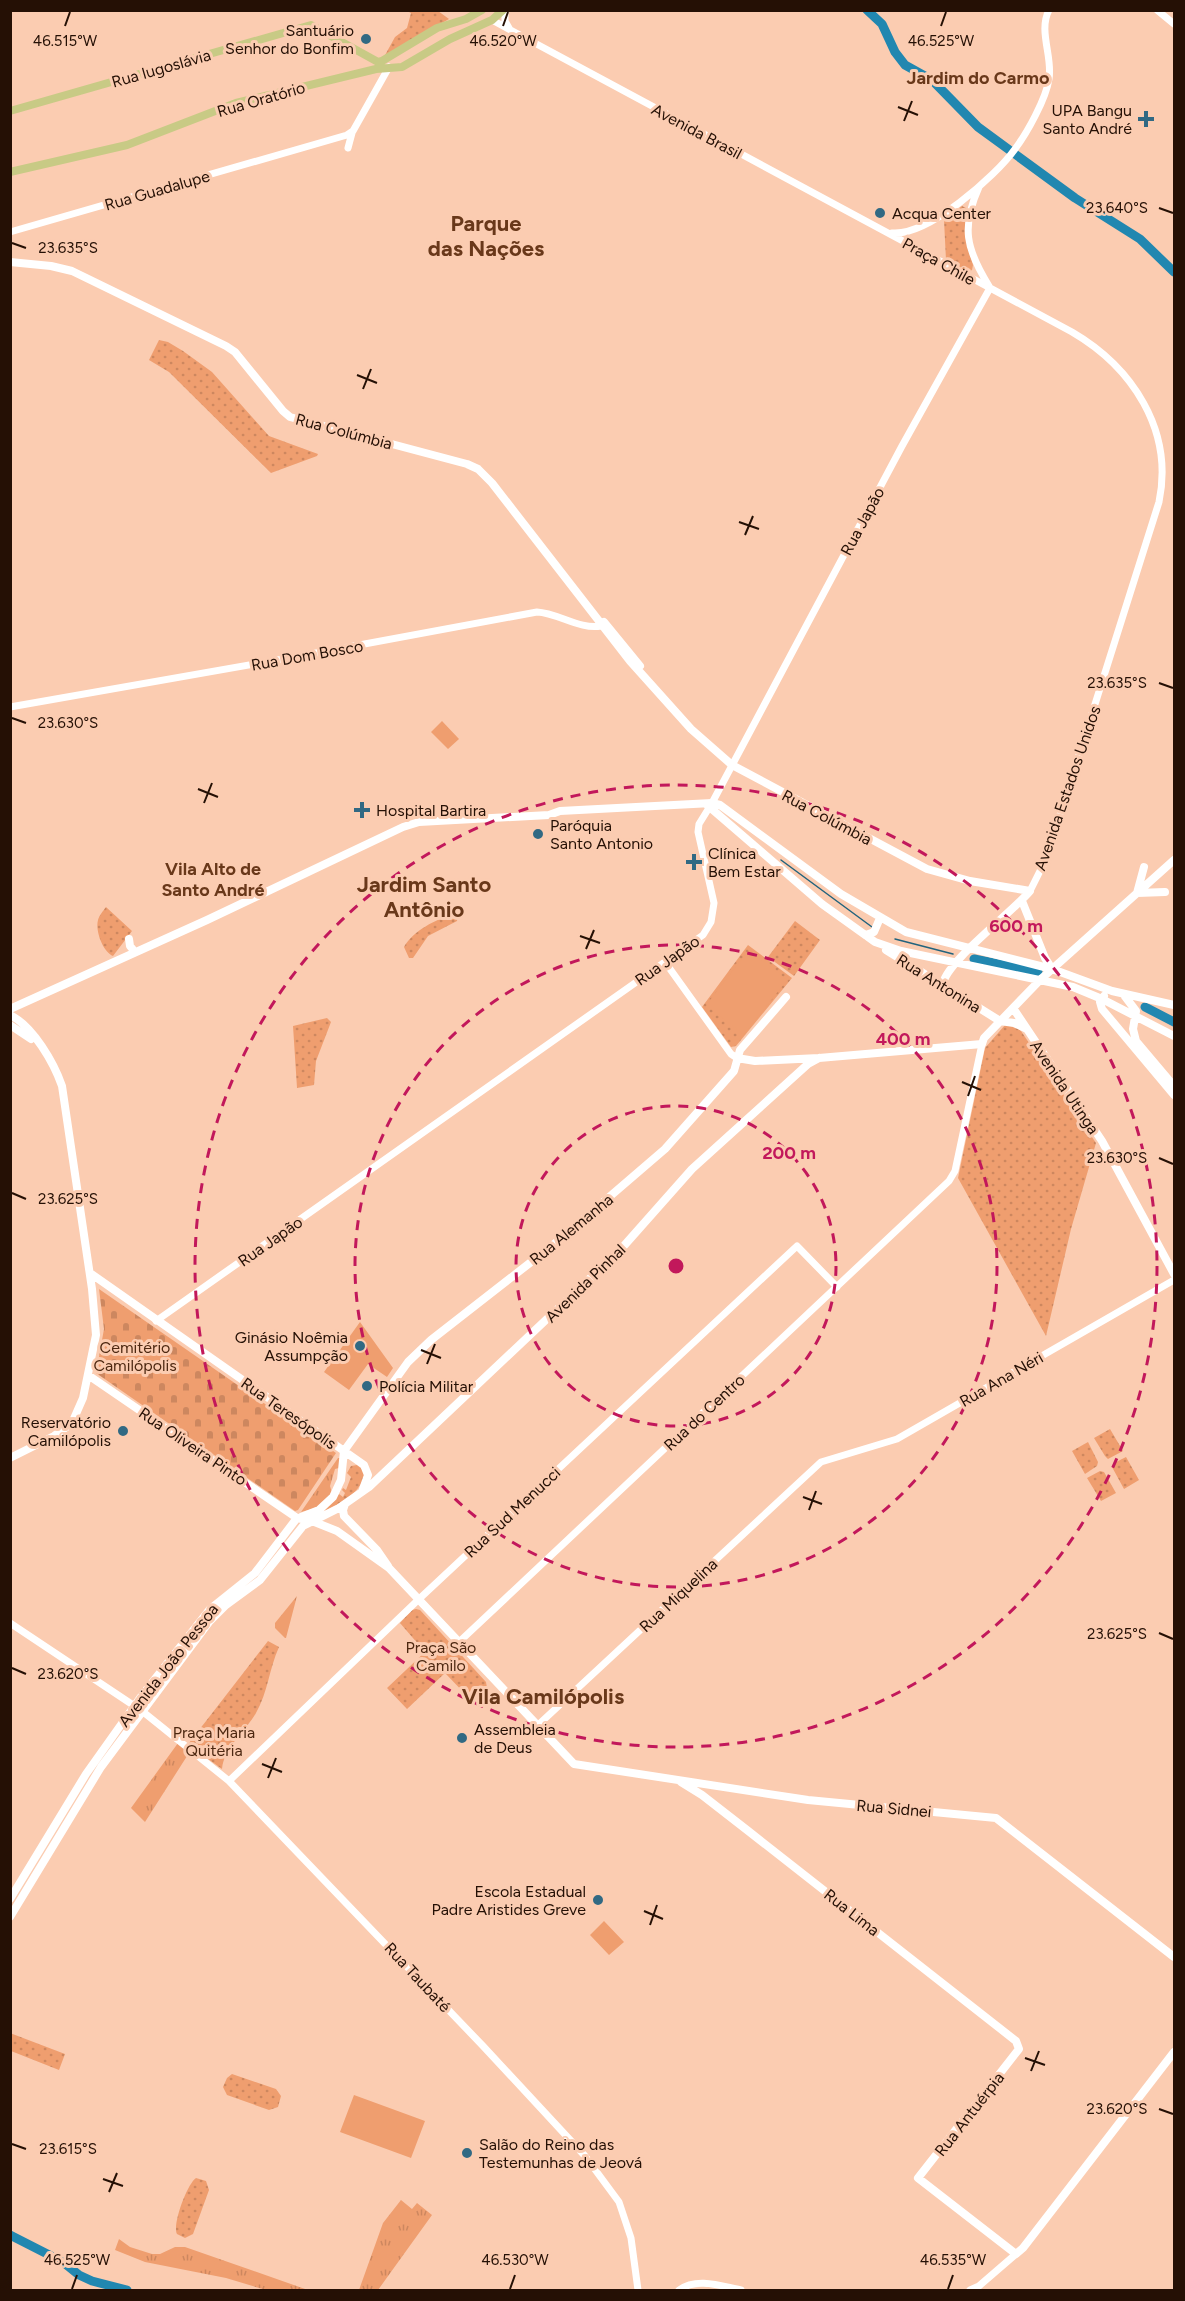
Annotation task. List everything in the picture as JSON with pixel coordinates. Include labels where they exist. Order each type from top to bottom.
[{"type":"main road","name":"Rua Iugoslávia","points":[[10,111],[311,25],[378,62],[388,59],[437,28],[466,19],[482,10]]},
{"type":"main road","name":"Rua Oratório","points":[[10,172],[127,145],[236,103],[389,67],[406,66],[450,39],[492,20],[504,10]]},
{"type":"main road","name":"Rua Colúmbia","points":[[10,262],[51,266],[72,271],[226,346],[235,352],[290,417],[474,466],[492,483],[654,687],[691,729],[732,765],[921,867],[960,879],[1030,891]]},
{"type":"main road","points":[[709,805],[771,862],[822,904],[878,943],[901,951],[1041,979],[1085,991],[1135,1020],[1174,1036]]},
{"type":"main road","points":[[10,1009],[207,920],[403,827],[428,820],[709,805],[720,805],[841,894],[880,918],[915,935],[1052,969],[1112,991],[1174,1005]]},
{"type":"main road","points":[[771,862],[775,855],[782,851]]},
{"type":"main road","points":[[737,1058],[780,1060],[819,1058],[982,1044],[984,1038],[1041,979],[1174,860]]},
{"type":"main road","points":[[1137,893],[1144,867]]},
{"type":"main road","name":"Avenida Estados Unidos","points":[[943,985],[944,979],[968,950],[1030,891]]},
{"type":"main road","points":[[1137,893],[1165,892]]},
{"type":"main road","points":[[1022,901],[1045,958],[1052,969]]},
{"type":"main road","points":[[866,935],[874,932],[880,918]]},
{"type":"main road","points":[[129,939],[130,946],[135,952]]},
{"type":"main road","name":"Rua Antonina","points":[[878,943],[1000,1021]]},
{"type":"main road","points":[[1112,991],[1102,999],[1101,1009],[1174,1095]]},
{"type":"main road","points":[[1123,994],[1134,1006],[1133,1033],[1136,1041],[1174,1086]]},
{"type":"main road","name":"Rua Alemanha","points":[[344,1451],[401,1370],[415,1355],[558,1241],[664,1149],[734,1071],[741,1048],[786,997]]},
{"type":"main road","name":"Avenida Utinga","points":[[1013,1008],[1109,1154],[1174,1274]]},
{"type":"main road","points":[[10,1015],[27,1028],[56,1069],[62,1086],[97,1329],[83,1398],[72,1423],[54,1436],[10,1458]]},
{"type":"main road","points":[[1110,1019],[1124,1026],[1135,1020]]},
{"type":"main road","name":"Avenida Utinga","points":[[1000,1021],[1014,1023],[1025,1028]]},
{"type":"main road","points":[[10,1025],[39,1045]]},
{"type":"main road","name":"Avenida Pinhal","points":[[345,1504],[434,1426],[622,1248],[692,1169],[808,1064],[819,1058]]},
{"type":"main road","points":[[780,1060],[793,1064],[797,1069],[797,1075]]},
{"type":"main road","name":"Rua Teresópolis","points":[[90,1273],[356,1460]]},
{"type":"main road","points":[[92,1289],[96,1285],[103,1284]]},
{"type":"main road","name":"Rua Oliveira Pinto","points":[[88,1375],[297,1518]]},
{"type":"main road","points":[[342,1475],[344,1451]]},
{"type":"main road","points":[[297,1518],[310,1515],[326,1505],[336,1493],[348,1464],[356,1460],[368,1471],[362,1491]]},
{"type":"main road","points":[[345,1504],[343,1512],[378,1557],[537,1726]]},
{"type":"main road","name":"Avenida João Pessoa","points":[[10,1917],[101,1767],[209,1622],[226,1605],[260,1580],[300,1528],[345,1504]]},
{"type":"main road","points":[[297,1518],[312,1521],[339,1533],[378,1557]]},
{"type":"main road","name":"Avenida João Pessoa","points":[[10,1899],[86,1774],[134,1707],[210,1609],[255,1573],[297,1518]]},
{"type":"main road","points":[[339,1533],[350,1521]]},
{"type":"main road","name":"Rua Sidnei","points":[[537,1726],[569,1761],[583,1767],[808,1800],[996,1818],[1174,1957]]},
{"type":"main road","name":"Rua Lima","points":[[679,1781],[690,1790],[702,1795],[1013,2037],[1019,2049]]},
{"type":"main road","points":[[690,1790],[706,1785]]},
{"type":"main road","points":[[702,1795],[702,1789],[706,1785]]},
{"type":"main road","name":"Rua Antuérpia","points":[[1016,2254],[918,2178],[1019,2049]]},
{"type":"main road","points":[[1016,2254],[1023,2248],[1174,2052]]},
{"type":"street","points":[[504,10],[505,21],[509,28]]},
{"type":"street","points":[[980,185],[1014,151],[1041,101],[1050,75],[1045,26],[1049,10]]},
{"type":"street","points":[[1157,10],[1174,24]]},
{"type":"street","name":"Avenida Brasil","points":[[492,20],[886,232]]},
{"type":"street","points":[[348,148],[353,131],[389,67]]},
{"type":"street","name":"Rua Guadalupe","points":[[10,232],[333,140],[353,131]]},
{"type":"street","name":"Praça Chile","points":[[886,232],[913,231],[960,202],[980,185]]},
{"type":"street","name":"Praça Chile","points":[[980,185],[970,208],[969,242],[977,267],[990,288]]},
{"type":"street","points":[[960,202],[970,208]]},
{"type":"street","points":[[910,245],[909,236],[913,231]]},
{"type":"street","name":"Praça Chile","points":[[886,232],[990,288]]},
{"type":"street","points":[[966,276],[974,273],[977,267]]},
{"type":"street","name":"Rua Japão","points":[[156,1321],[703,935],[714,914],[713,898],[698,832],[699,824],[902,446],[990,288]]},
{"type":"street","name":"Avenida Estados Unidos","points":[[990,288],[1081,337],[1114,363],[1132,384],[1147,409],[1163,457],[1164,472],[1159,502],[1106,673],[1046,859],[1030,891]]},
{"type":"street","name":"Rua Dom Bosco","points":[[10,707],[537,612],[552,614],[591,627],[605,627]]},
{"type":"street","points":[[665,962],[731,1054],[737,1058]]},
{"type":"street","name":"Rua do Centro","points":[[458,1643],[949,1181],[955,1171],[982,1044]]},
{"type":"street","name":"Rua Sud Menucci","points":[[229,1781],[418,1600],[797,1246],[837,1287]]},
{"type":"street","name":"Rua Ana Néri","points":[[820,1463],[897,1439],[1174,1280]]},
{"type":"street","name":"Rua Miquelina","points":[[537,1726],[820,1463]]},
{"type":"street","name":"Rua Taubaté","points":[[10,1623],[142,1711],[178,1739],[229,1781],[310,1863],[594,2167],[619,2202],[625,2215],[634,2250],[638,2290]]},
{"type":"street","points":[[973,2289],[1016,2254]]},
{"type":"street","points":[[679,2290],[689,2284],[698,2283],[741,2290]]},
{"type":"green space","points":[[407,11],[438,11],[449,19],[384,57],[395,37],[407,28],[411,13]]},
{"type":"green space","points":[[962,206],[968,209],[966,237],[973,265],[972,270],[968,272],[946,260],[944,220]]},
{"type":"green space","points":[[159,340],[168,342],[183,351],[212,372],[269,436],[318,454],[317,456],[271,473],[169,372],[149,360]]},
{"type":"green space","points":[[442,721],[459,739],[448,749],[431,732]]},
{"type":"green space","points":[[106,907],[132,931],[113,956],[103,946],[97,925]]},
{"type":"green space","points":[[454,914],[458,916],[457,921],[428,936],[413,958],[409,958],[404,947],[413,936],[433,922]]},
{"type":"green space","points":[[795,921],[820,940],[794,976],[768,957]]},
{"type":"green space","points":[[748,945],[792,978],[736,1046],[731,1047],[702,1007]]},
{"type":"green space","points":[[749,950],[787,980],[744,1035],[706,1005]]},
{"type":"green space","points":[[327,1018],[331,1022],[316,1061],[314,1085],[297,1088],[293,1026]]},
{"type":"green space","points":[[1005,1025],[1016,1027],[1021,1031],[1096,1143],[1071,1229],[1046,1336],[958,1178],[985,1048]]},
{"type":"green space","name":"Cemitério Camilópolis","points":[[99,1289],[336,1453],[298,1510],[295,1511],[96,1373],[104,1329]]},
{"type":"green space","name":"Ginásio Noêmia Assumpção","points":[[360,1322],[393,1368],[387,1377],[368,1364],[349,1390],[324,1372]]},
{"type":"green space","points":[[1110,1429],[1123,1451],[1108,1459],[1094,1438]]},
{"type":"green space","points":[[1088,1442],[1098,1462],[1097,1466],[1085,1474],[1072,1451]]},
{"type":"green space","points":[[1126,1457],[1139,1480],[1124,1489],[1112,1467],[1114,1463]]},
{"type":"green space","points":[[340,1458],[339,1468],[335,1469],[330,1486],[332,1493],[316,1508],[301,1512]]},
{"type":"green space","points":[[357,1465],[365,1475],[358,1488],[343,1501],[324,1511],[339,1494],[343,1497],[345,1493],[342,1490],[343,1488],[346,1490],[351,1477],[347,1473],[351,1466]]},
{"type":"green space","points":[[1100,1471],[1104,1472],[1116,1493],[1101,1501],[1087,1478]]},
{"type":"green space","points":[[297,1596],[285,1638],[275,1628],[275,1623]]},
{"type":"green space","name":"Praça São Camilo","points":[[412,1610],[420,1610],[486,1682],[487,1688],[476,1698],[469,1698],[445,1673],[407,1709],[387,1688],[425,1652],[400,1623]]},
{"type":"green space","name":"Praça Maria Quitéria","points":[[268,1641],[279,1647],[263,1697],[256,1713],[227,1754],[222,1769],[189,1743]]},
{"type":"green space","points":[[178,1743],[189,1753],[145,1822],[131,1808]]},
{"type":"green space","points":[[604,1921],[624,1942],[609,1955],[590,1935]]},
{"type":"green space","points":[[10,2033],[65,2054],[59,2070],[11,2051]]},
{"type":"green space","points":[[232,2074],[276,2089],[281,2096],[278,2107],[269,2110],[227,2095],[223,2087],[227,2078]]},
{"type":"green space","points":[[354,2095],[425,2121],[411,2158],[340,2132]]},
{"type":"green space","points":[[196,2178],[206,2181],[209,2190],[193,2234],[185,2238],[177,2234],[178,2214]]},
{"type":"green space","points":[[401,2200],[412,2209],[417,2203],[432,2215],[378,2290],[359,2290],[383,2223]]},
{"type":"green space","points":[[119,2239],[130,2247],[152,2254],[160,2254],[175,2247],[185,2247],[308,2290],[266,2290],[226,2278],[145,2262],[115,2250]]},
{"type":"waterway","points":[[867,10],[882,24],[895,52],[905,65],[932,80],[978,127],[1075,198],[1140,239],[1174,272]]},
{"type":"waterway","points":[[781,860],[872,927]]},
{"type":"waterway","points":[[895,939],[953,954]]},
{"type":"waterway","points":[[974,959],[1038,972]]},
{"type":"waterway","points":[[1145,1007],[1174,1022]]},
{"type":"waterway","points":[[10,2235],[63,2262],[79,2275],[92,2281],[127,2290]]},
{"type":"place","name":"Santuário Senhor do Bonfim","points":[[366,39]]},
{"type":"place","name":"UPA Bangu Santo André","points":[[1146,119]]},
{"type":"place","name":"Acqua Center","points":[[880,213]]},
{"type":"place","name":"Hospital Bartira","points":[[362,810]]},
{"type":"place","name":"Paróquia Santo Antonio","points":[[538,834]]},
{"type":"place","name":"Clínica Bem Estar","points":[[694,862]]},
{"type":"place","name":"Ginásio Noêmia Assumpção","points":[[360,1346]]},
{"type":"place","name":"Polícia Militar","points":[[367,1386]]},
{"type":"place","name":"Reservatório Camilópolis","points":[[123,1431]]},
{"type":"place","name":"Assembleia de Deus","points":[[462,1738]]},
{"type":"place","name":"Escola Estadual Padre Aristides Greve","points":[[598,1900]]},
{"type":"place","name":"Salão do Reino das Testemunhas de Jeová","points":[[467,2153]]},
{"type":"district","name":"Jardim do Carmo","points":[[978,78]]},
{"type":"district","name":"Parque das Nações","points":[[486,236]]},
{"type":"district","name":"Vila Alto de Santo André","points":[[213,879]]},
{"type":"district","name":"Jardim Santo Antônio","points":[[424,896]]},
{"type":"district","name":"Vila Camilópolis","points":[[543,1696]]}]
